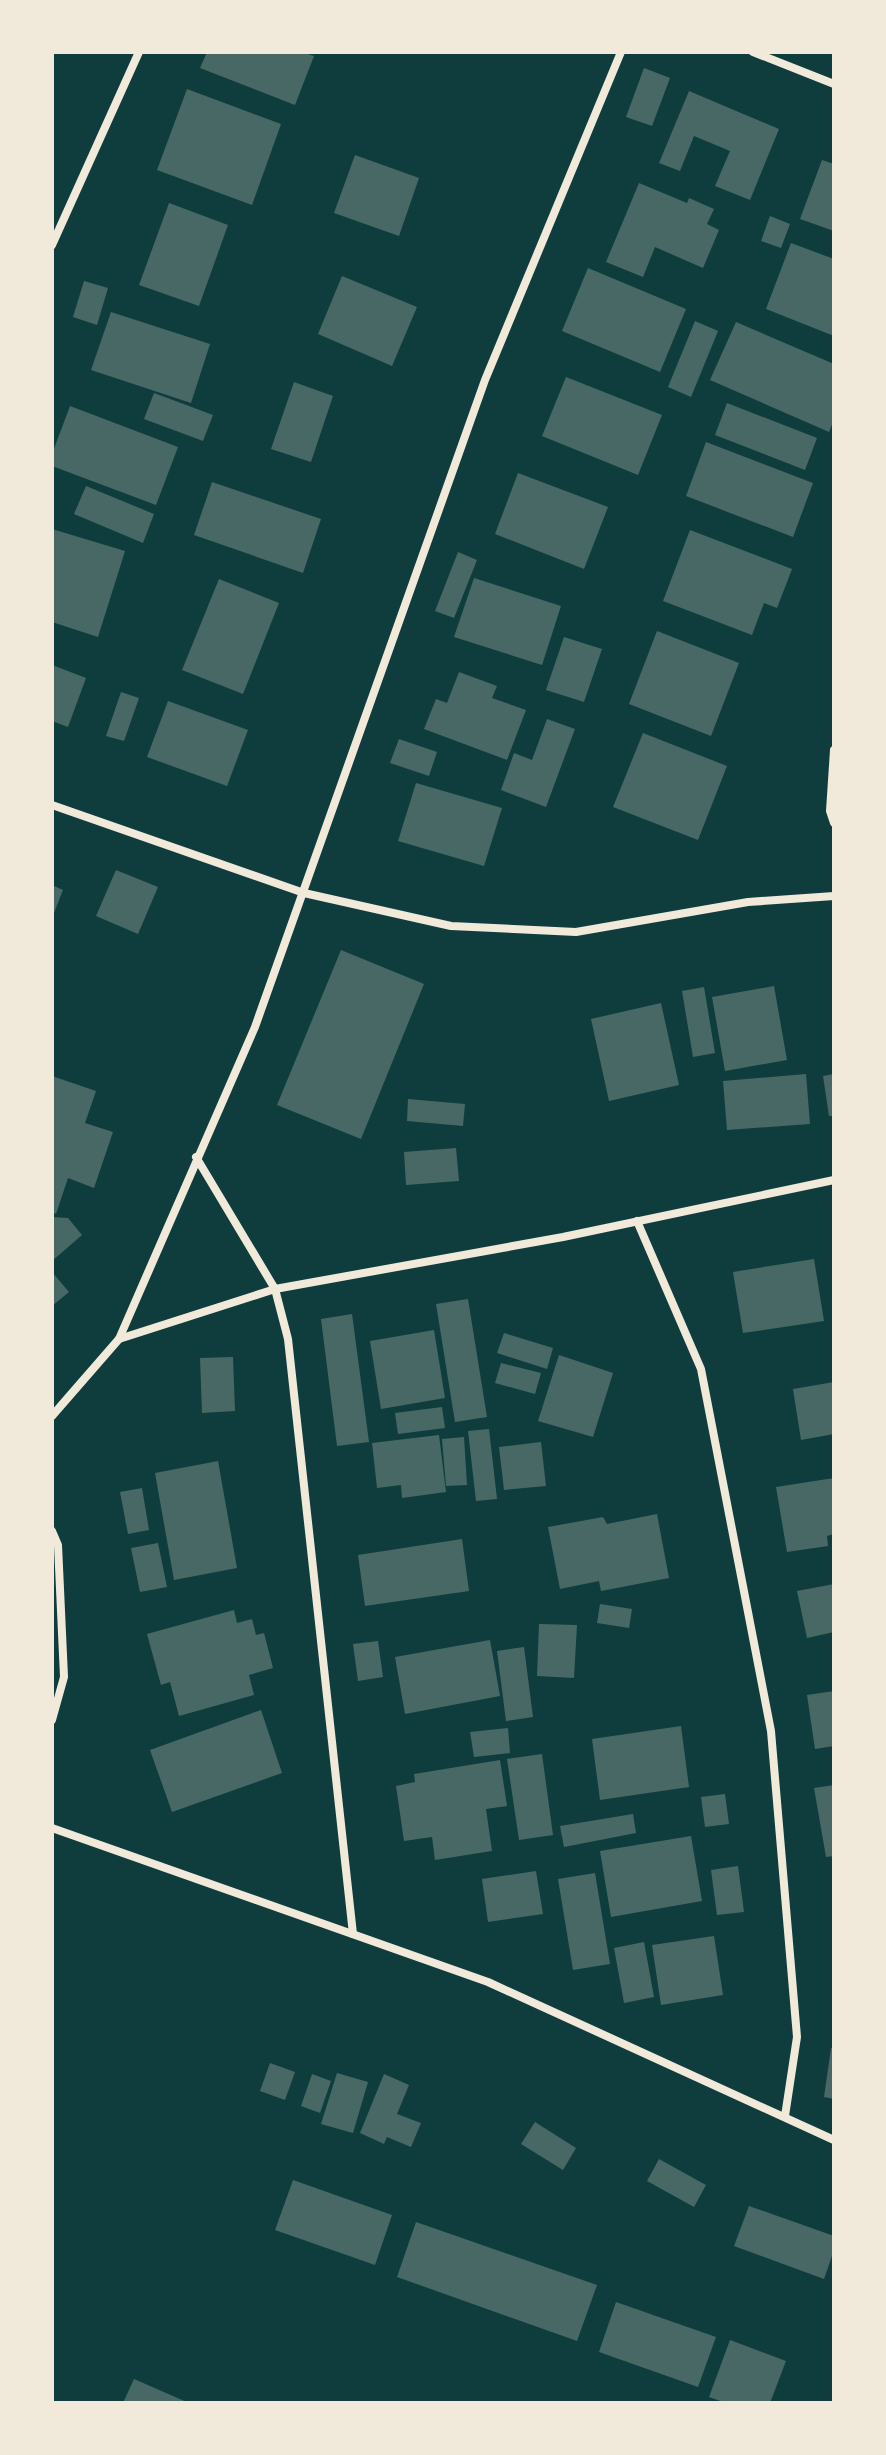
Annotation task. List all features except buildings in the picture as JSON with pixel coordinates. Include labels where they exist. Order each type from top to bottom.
[{"type":"street","points":[[52,245],[139,52]]},
{"type":"street","points":[[52,1416],[119,1339],[255,1027],[485,380],[621,52]]},
{"type":"street","points":[[753,52],[834,84]]},
{"type":"street","points":[[834,750],[830,811],[834,823]]},
{"type":"street","points":[[52,805],[304,893],[451,926],[576,932],[748,902],[834,896]]},
{"type":"street","points":[[196,1157],[275,1289],[288,1339],[353,1934]]},
{"type":"street","points":[[119,1339],[275,1289],[637,1221],[834,1180]]},
{"type":"street","points":[[637,1221],[701,1369],[771,1731],[797,2037],[785,2116]]},
{"type":"street","points":[[52,1531],[58,1545],[64,1677],[52,1720]]},
{"type":"street","points":[[52,1828],[488,1982],[834,2140]]}]
